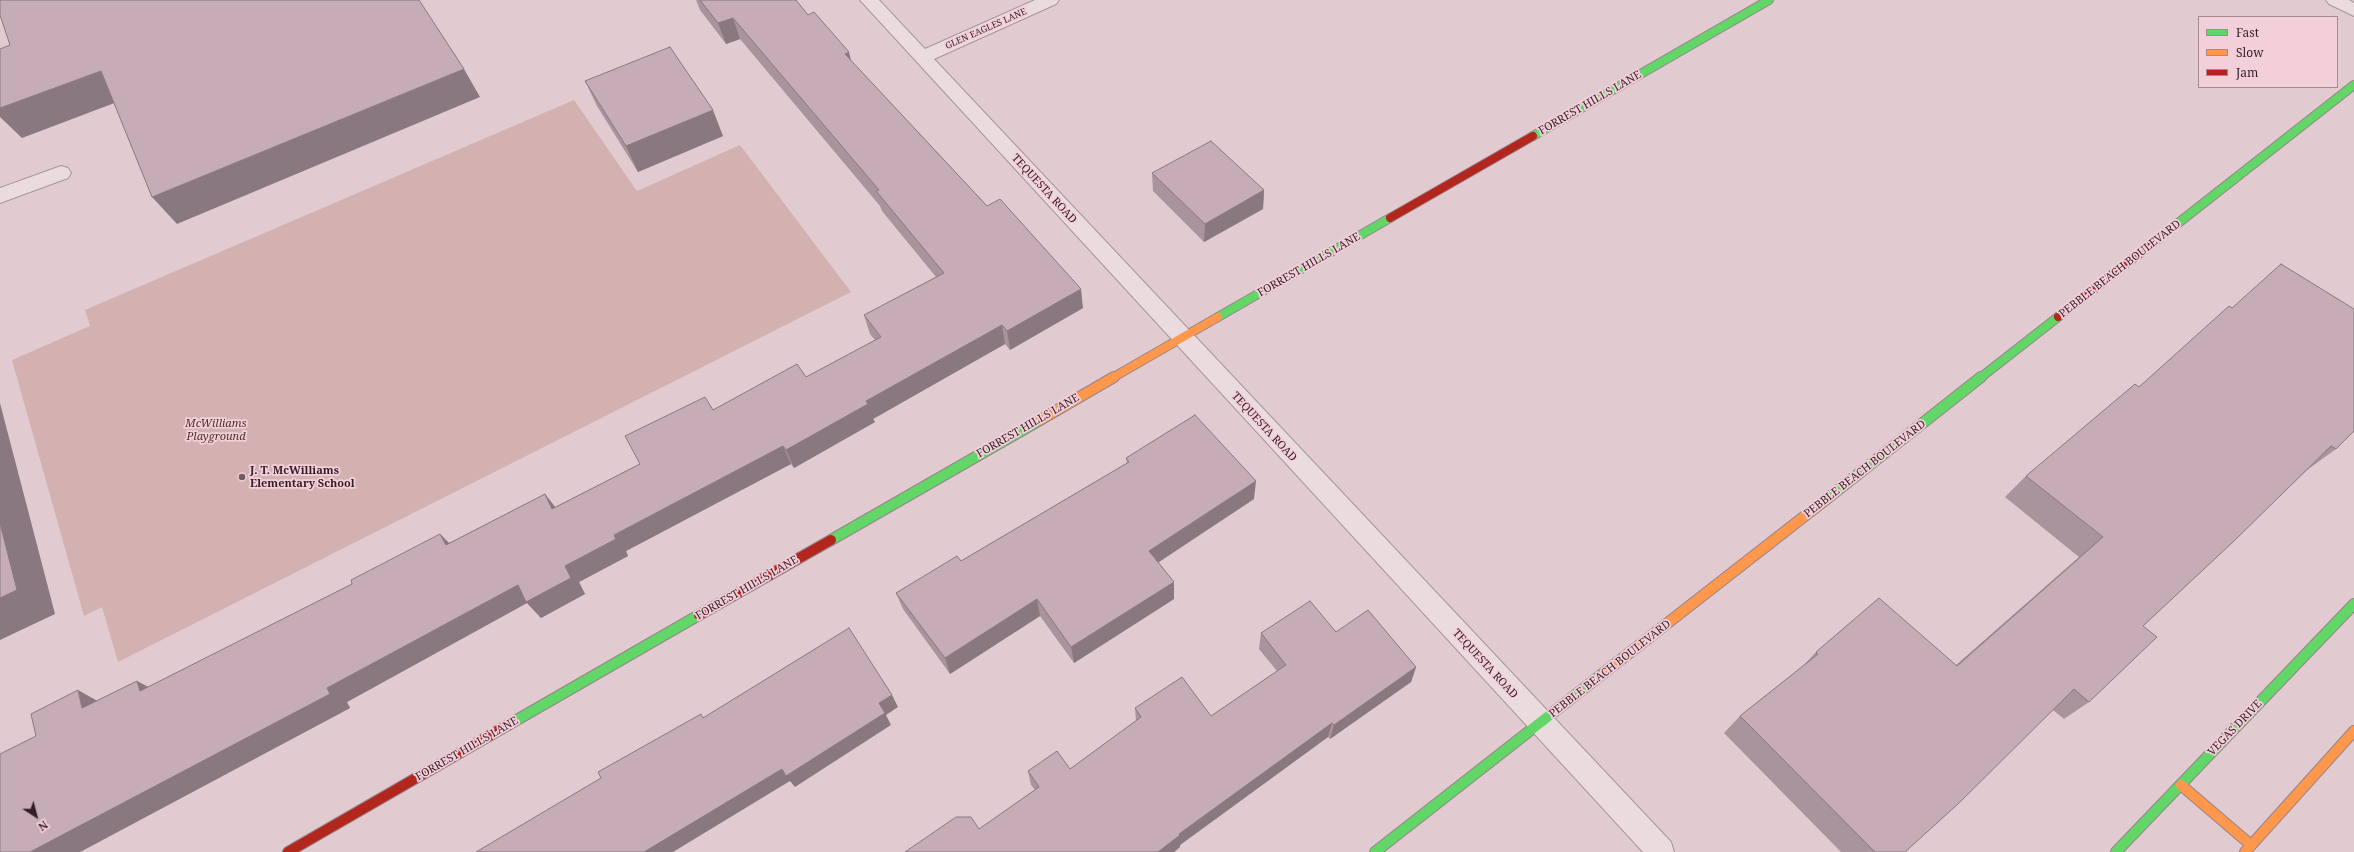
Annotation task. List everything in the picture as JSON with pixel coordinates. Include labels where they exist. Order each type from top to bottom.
[{"type":"street","name":"TEQUESTA ROAD","points":[[869,0],[1661,852]]},
{"type":"street","name":"GLEN EAGLES LANE","points":[[922,57],[1050,0]]},
{"type":"street","name":"FORREST HILLS LANE","points":[[288,852],[1769,0]]},
{"type":"street","points":[[2335,0],[2354,10]]},
{"type":"street","name":"PEBBLE BEACH BOULEVARD","points":[[1375,852],[2354,85]]},
{"type":"street","points":[[0,196],[61,173]]},
{"type":"street","name":"VEGAS DRIVE","points":[[2116,852],[2354,604]]},
{"type":"street","points":[[2180,785],[2252,850],[2354,731]]},
{"type":"green space","name":"McWilliams Playground","points":[[574,100],[637,191],[740,145],[851,292],[118,662],[102,607],[84,616],[12,360],[90,326],[85,310]]},
{"type":"building","points":[[0,0],[419,0],[464,69],[152,197],[101,71],[0,108],[0,49],[10,45],[0,15]]},
{"type":"building","points":[[700,0],[796,0],[808,15],[814,12],[849,52],[845,54],[987,206],[1000,199],[1081,289],[1007,331],[1002,325],[866,401],[868,404],[786,450],[783,446],[614,535],[616,539],[565,566],[571,578],[526,602],[518,585],[327,688],[330,694],[30,852],[0,852],[0,754],[36,736],[31,714],[78,690],[82,708],[137,681],[140,691],[352,584],[351,580],[440,534],[446,545],[545,494],[552,509],[640,464],[625,436],[705,397],[713,410],[797,364],[806,377],[881,337],[864,315],[944,273],[876,191],[879,190],[733,18],[718,23]]},
{"type":"building","points":[[670,47],[713,110],[626,146],[585,81]]},
{"type":"building","points":[[1211,141],[1264,190],[1205,224],[1152,173]]},
{"type":"building","points":[[2281,264],[2354,309],[2354,431],[2336,449],[2331,446],[2234,541],[2143,626],[2157,637],[2089,702],[2074,689],[1959,803],[1905,852],[1875,852],[1740,716],[1818,654],[1816,652],[1879,598],[1957,666],[2103,537],[2026,476],[2135,384],[2139,387],[2229,306],[2232,308]]},
{"type":"building","points":[[1195,415],[1256,481],[1149,551],[1174,582],[1071,647],[1037,599],[945,658],[896,593],[957,556],[961,561],[1129,462],[1126,458]]},
{"type":"building","points":[[0,523],[17,590],[0,598]]},
{"type":"building","points":[[1310,601],[1336,632],[1368,610],[1416,667],[1334,725],[1332,723],[1179,834],[1180,835],[1158,852],[905,852],[956,817],[971,817],[979,829],[1039,787],[1028,771],[1057,751],[1070,769],[1141,717],[1135,708],[1182,677],[1211,716],[1286,665],[1261,633]]},
{"type":"building","points":[[849,628],[892,695],[879,703],[885,713],[786,776],[782,769],[644,852],[476,852],[601,778],[598,772],[701,714],[703,718]]},
{"type":"traffic: fast","points":[[1533,136],[1769,0]]},
{"type":"traffic: fast","points":[[2163,235],[2354,85]]},
{"type":"traffic: fast","points":[[1218,317],[1390,218]]},
{"type":"traffic: fast","points":[[1824,501],[2058,317]]},
{"type":"traffic: fast","points":[[831,540],[1040,420]]},
{"type":"traffic: fast","points":[[2116,852],[2354,604]]},
{"type":"traffic: fast","points":[[508,725],[699,615]]},
{"type":"traffic: fast","points":[[1375,852],[1601,675]]},
{"type":"traffic: slow","points":[[1040,420],[1218,317]]},
{"type":"traffic: slow","points":[[1601,675],[1824,501]]},
{"type":"traffic: slow","points":[[2245,852],[2354,731]]},
{"type":"traffic: slow","points":[[2181,785],[2251,845]]},
{"type":"traffic: jam","points":[[1390,218],[1533,136]]},
{"type":"traffic: jam","points":[[2058,317],[2163,235]]},
{"type":"traffic: jam","points":[[699,615],[831,540]]},
{"type":"traffic: jam","points":[[288,852],[508,725]]},
{"type":"place","name":"J. T. McWilliams Elementary School","points":[[242,477]]}]
